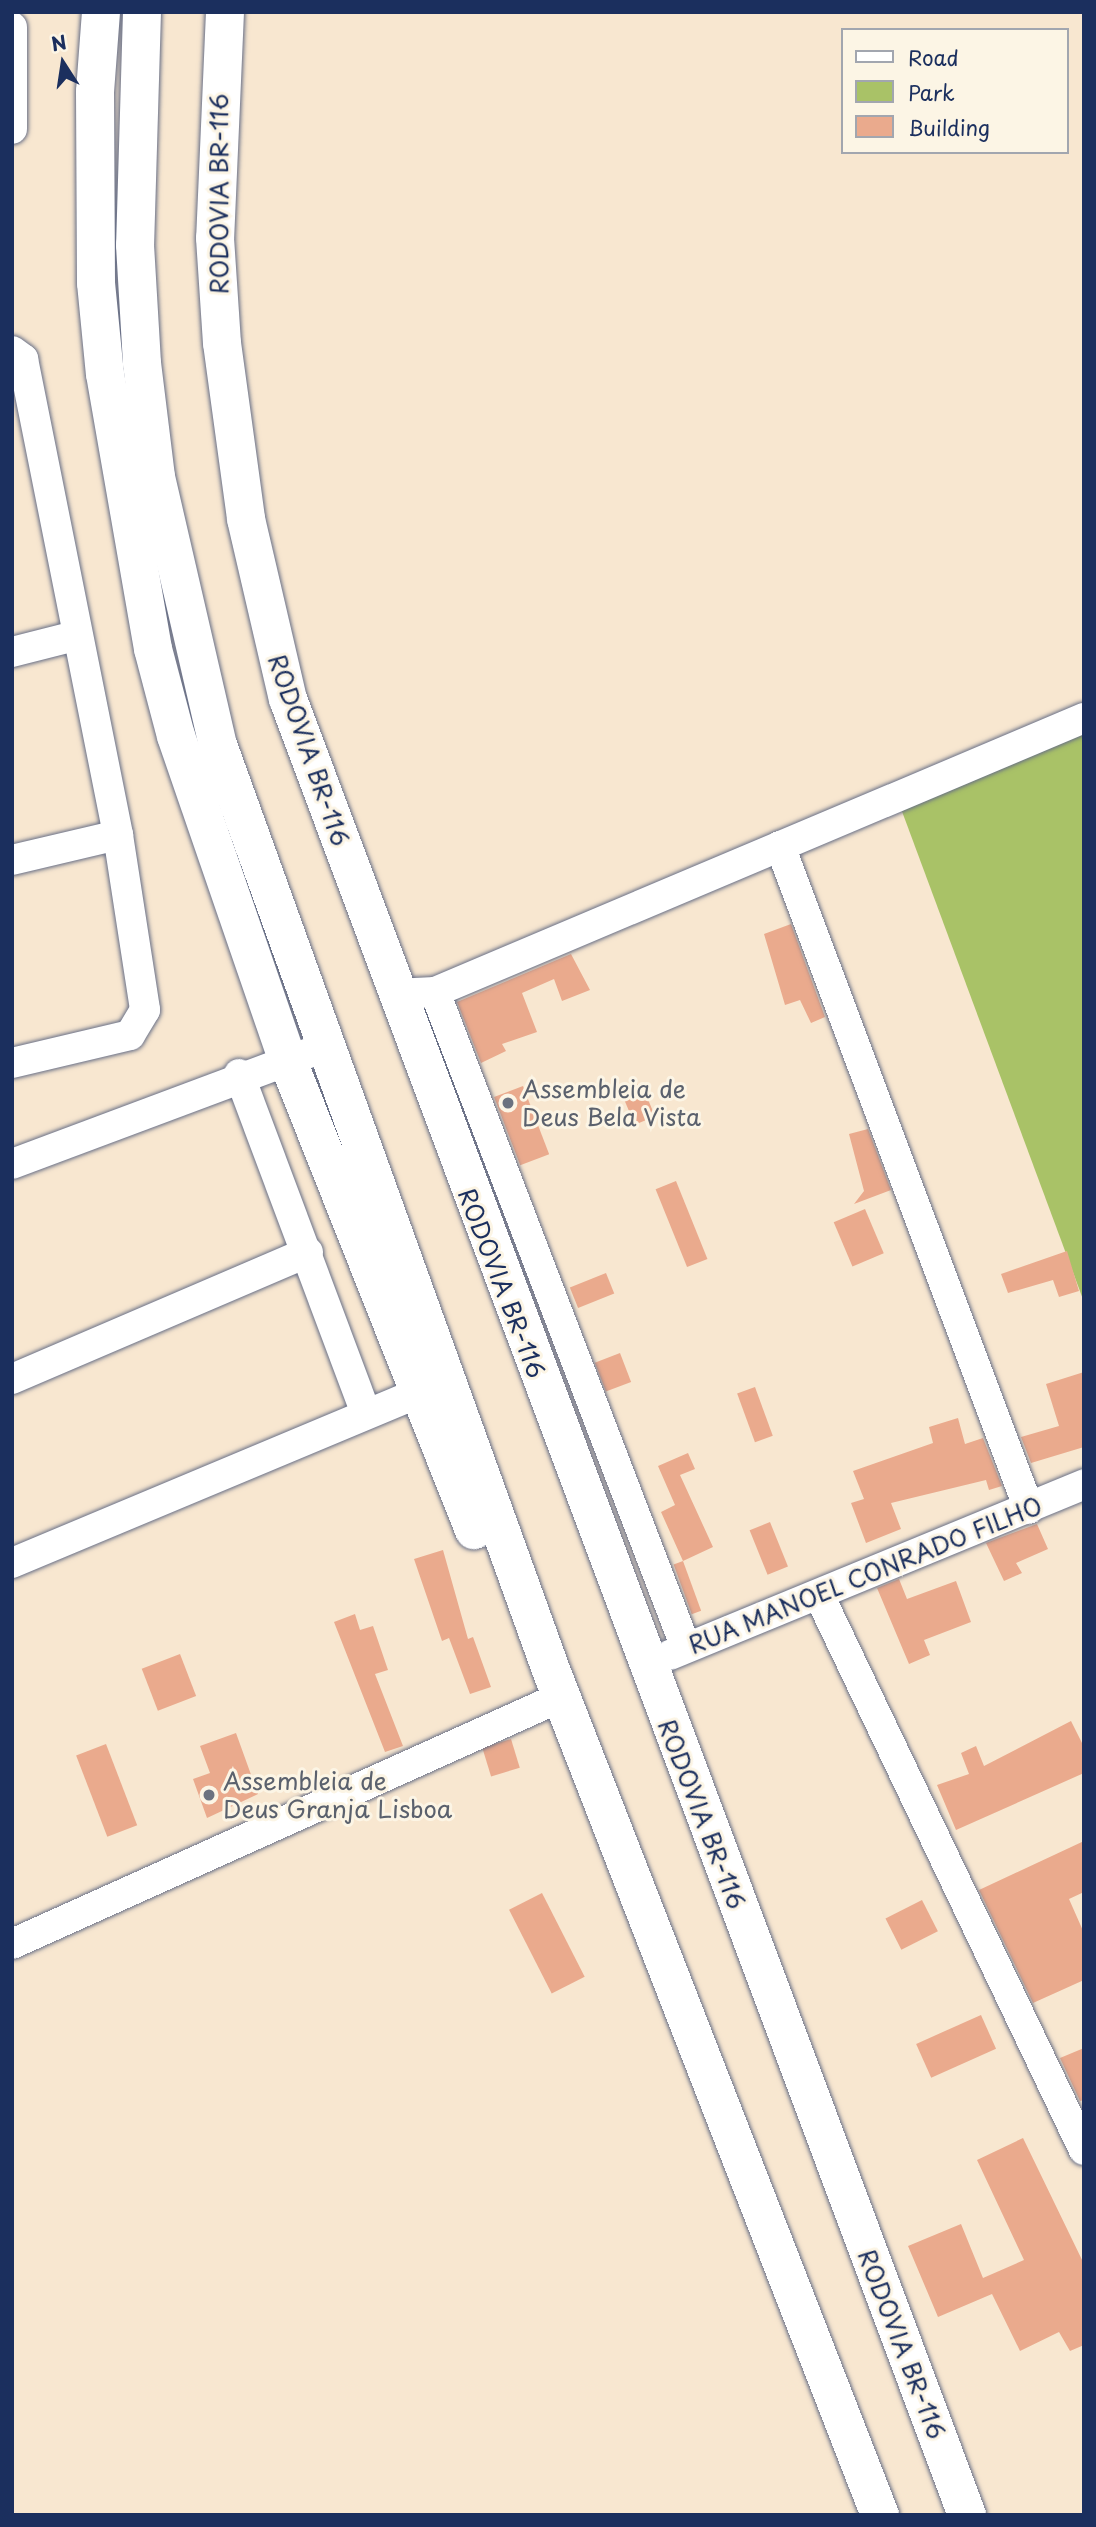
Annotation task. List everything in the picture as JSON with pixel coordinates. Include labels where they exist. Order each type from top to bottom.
[{"type":"highway","points":[[101,12],[94,92],[96,283],[136,569],[176,736],[287,1059],[418,1393],[491,1568],[557,1683]]},
{"type":"highway","points":[[142,12],[135,245],[156,477],[218,745],[557,1683],[880,2515]]},
{"type":"highway","name":"RODOVIA BR-116","points":[[225,12],[215,239],[235,457],[288,699],[646,1665],[967,2515]]},
{"type":"street","points":[[12,27],[12,130]]},
{"type":"street","points":[[12,351],[23,359],[26,453],[75,636],[143,975],[143,1020],[130,1035],[12,1063]]},
{"type":"street","points":[[12,652],[75,636]]},
{"type":"street","points":[[396,994],[435,992],[1084,718]]},
{"type":"street","points":[[12,860],[117,835]]},
{"type":"street","points":[[780,846],[1029,1509]]},
{"type":"street","points":[[435,992],[686,1648]]},
{"type":"street","points":[[12,1164],[239,1074],[325,1047]]},
{"type":"street","points":[[239,1074],[308,1252],[365,1412]]},
{"type":"street","points":[[12,1379],[308,1252]]},
{"type":"street","points":[[12,1563],[365,1412],[418,1393]]},
{"type":"street","name":"RUA MANOEL CONRADO FILHO","points":[[646,1665],[1084,1484]]},
{"type":"street","points":[[819,1595],[1084,2150]]},
{"type":"street","points":[[12,1944],[557,1683]]},
{"type":"green space","points":[[1084,729],[1084,1302],[900,806]]},
{"type":"building","points":[[791,924],[825,1017],[811,1023],[800,1000],[785,1005],[764,934]]},
{"type":"building","points":[[571,954],[590,990],[562,1001],[554,979],[522,993],[537,1032],[502,1044],[506,1051],[481,1063],[457,1002]]},
{"type":"building","points":[[641,1083],[655,1116],[635,1125],[621,1092]]},
{"type":"building","points":[[523,1086],[549,1154],[520,1165],[494,1097]]},
{"type":"building","points":[[868,1129],[891,1190],[854,1204],[864,1191],[849,1134]]},
{"type":"building","points":[[676,1181],[707,1259],[687,1267],[656,1189]]},
{"type":"building","points":[[865,1209],[884,1253],[852,1266],[834,1222]]},
{"type":"building","points":[[1067,1251],[1079,1291],[1059,1297],[1053,1280],[1008,1293],[1001,1274]]},
{"type":"building","points":[[606,1273],[614,1293],[578,1308],[570,1288]]},
{"type":"building","points":[[620,1353],[631,1382],[606,1392],[595,1363]]},
{"type":"building","points":[[1084,1372],[1084,1447],[1031,1463],[1021,1437],[1059,1426],[1046,1384]]},
{"type":"building","points":[[755,1387],[773,1436],[755,1442],[737,1393]]},
{"type":"building","points":[[958,1418],[965,1444],[983,1438],[1002,1486],[989,1490],[986,1480],[891,1503],[901,1529],[866,1543],[851,1503],[864,1499],[853,1471],[933,1443],[929,1427]]},
{"type":"building","points":[[688,1453],[695,1469],[680,1475],[713,1547],[683,1561],[661,1512],[675,1505],[658,1466]]},
{"type":"building","points":[[770,1522],[788,1567],[768,1575],[750,1530]]},
{"type":"building","points":[[1037,1524],[1048,1549],[1016,1563],[1022,1573],[1004,1581],[986,1543]]},
{"type":"building","points":[[443,1550],[468,1639],[473,1637],[491,1687],[470,1694],[449,1638],[442,1641],[414,1559]]},
{"type":"building","points":[[683,1561],[701,1611],[692,1614],[674,1564]]},
{"type":"building","points":[[899,1579],[907,1599],[956,1581],[971,1622],[924,1640],[930,1655],[909,1664],[877,1588]]},
{"type":"building","points":[[355,1614],[360,1630],[373,1626],[388,1670],[375,1674],[403,1746],[385,1752],[334,1622]]},
{"type":"building","points":[[180,1654],[196,1696],[158,1711],[142,1669]]},
{"type":"building","points":[[1071,1721],[1084,1747],[1084,1773],[956,1830],[937,1785],[969,1774],[961,1753],[976,1746],[984,1766]]},
{"type":"building","points":[[236,1733],[258,1794],[207,1818],[193,1779],[210,1773],[200,1746]]},
{"type":"building","points":[[511,1739],[520,1768],[491,1776],[482,1748]]},
{"type":"building","points":[[106,1744],[137,1825],[107,1837],[76,1755]]},
{"type":"building","points":[[1084,1841],[1084,1892],[1069,1899],[1084,1933],[1084,1980],[1033,2003],[979,1890]]},
{"type":"building","points":[[542,1893],[585,1977],[552,1994],[509,1910]]},
{"type":"building","points":[[922,1900],[938,1931],[901,1950],[885,1919]]},
{"type":"building","points":[[981,2015],[996,2049],[931,2078],[916,2044]]},
{"type":"building","points":[[1084,2048],[1084,2100],[1080,2101],[1060,2058]]},
{"type":"building","points":[[1023,2138],[1084,2264],[1084,2345],[1070,2351],[1059,2332],[1020,2351],[992,2294],[938,2317],[908,2246],[961,2224],[983,2278],[1024,2260],[977,2160]]},
{"type":"place","name":"Assembleia de Deus Bela Vista","points":[[508,1103]]},
{"type":"place","name":"Assembleia de Deus Granja Lisboa","points":[[209,1795]]}]
